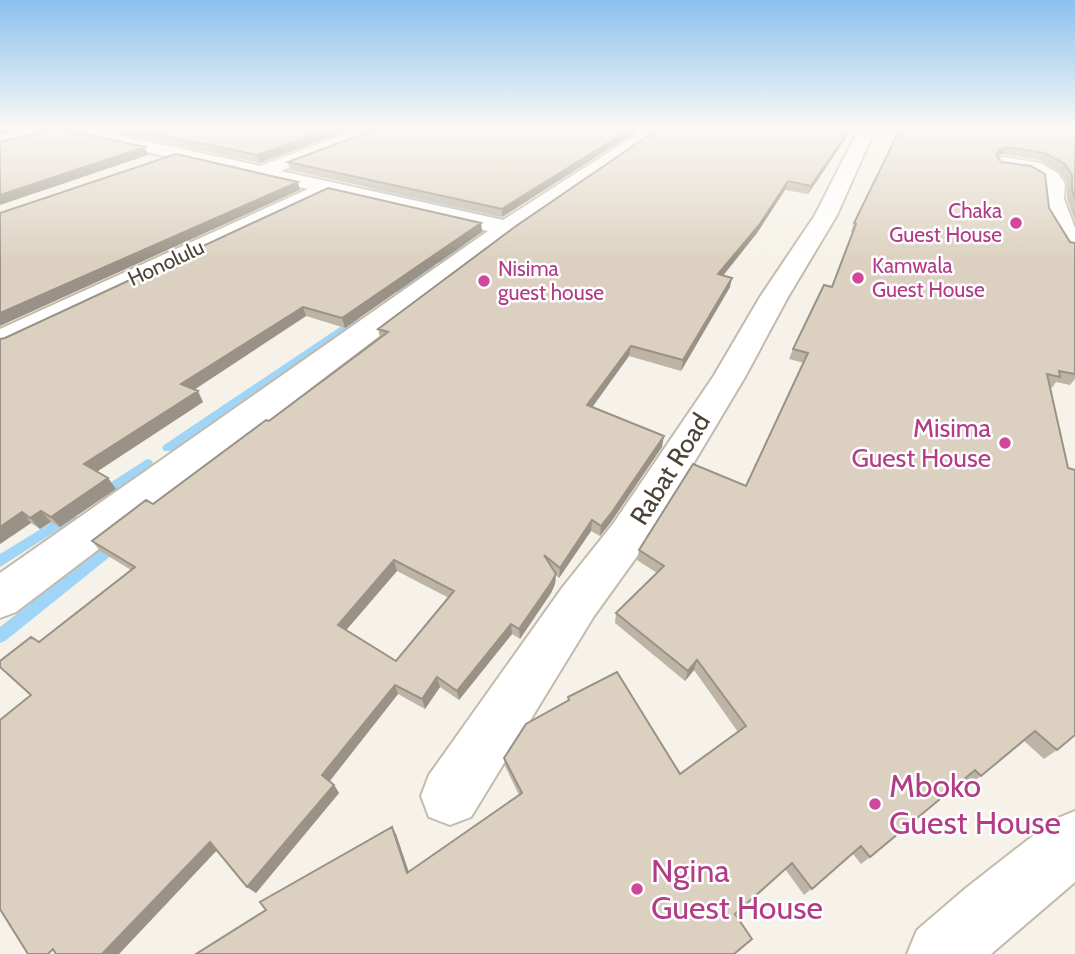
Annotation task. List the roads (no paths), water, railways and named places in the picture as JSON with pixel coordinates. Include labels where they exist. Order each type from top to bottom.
[{"type":"street","points":[[269,174],[506,228]]},
{"type":"street","points":[[0,598],[506,228],[589,174]]},
{"type":"street","name":"Rabat Road","points":[[450,796],[578,602],[628,536],[729,377],[774,297],[826,215],[846,174]]},
{"type":"street","points":[[1047,174],[1055,184],[1052,197],[1066,234],[1075,245]]},
{"type":"street","name":"Honolulu","points":[[0,340],[331,186]]},
{"type":"street","points":[[941,954],[989,911],[1075,842]]},
{"type":"waterway","points":[[351,188],[387,192],[492,217],[513,209]]},
{"type":"waterway","points":[[439,261],[456,251],[468,237]]},
{"type":"waterway","points":[[399,290],[433,267]]},
{"type":"waterway","points":[[168,448],[355,320]]},
{"type":"waterway","points":[[100,495],[147,463]]},
{"type":"waterway","points":[[0,561],[70,516]]},
{"type":"waterway","points":[[0,636],[112,547]]},
{"type":"place","name":"Chaka Guest House","points":[[1016,223]]},
{"type":"place","name":"Kamwala Guest House","points":[[858,278]]},
{"type":"place","name":"Nisima guest house","points":[[484,281]]},
{"type":"place","name":"Misima Guest House","points":[[1005,443]]},
{"type":"place","name":"Mboko Guest House","points":[[875,804]]},
{"type":"place","name":"Ngina Guest House","points":[[637,889]]}]
